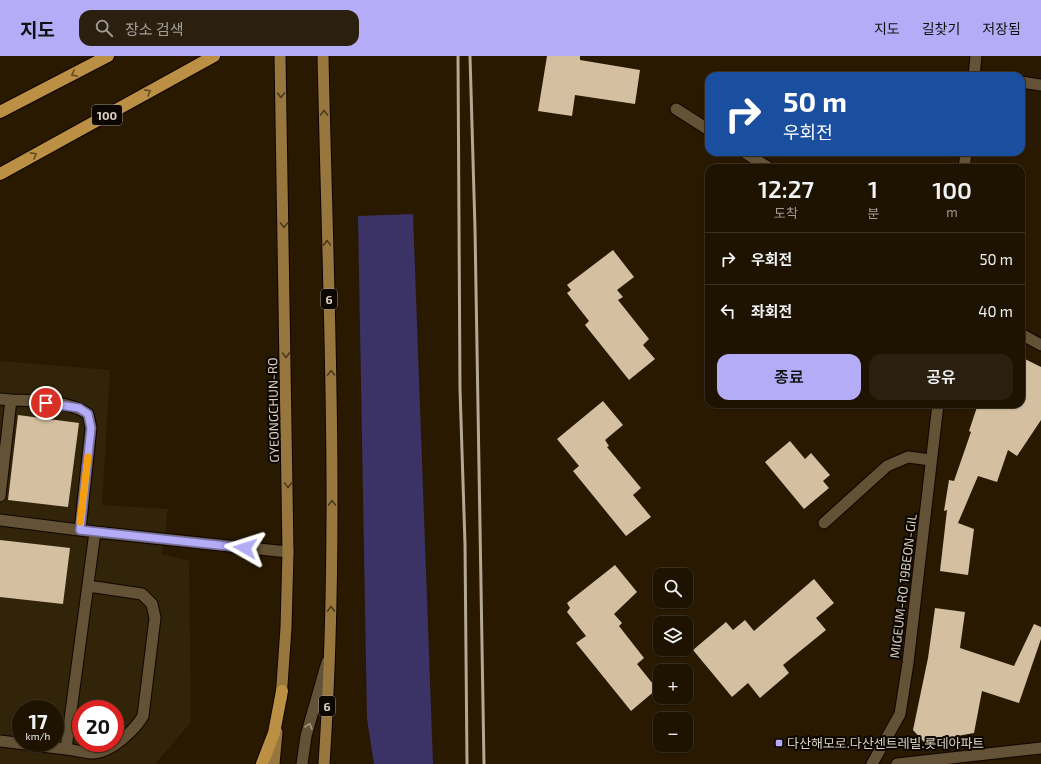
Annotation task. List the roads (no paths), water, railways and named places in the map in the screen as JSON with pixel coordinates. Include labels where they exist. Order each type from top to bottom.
[{"type":"highway","points":[[0,112],[108,56]]},
{"type":"highway","name":"100","points":[[0,174],[214,56]]},
{"type":"highway","points":[[262,764],[274,732],[282,691]]},
{"type":"main road","name":"GYEONGCHUN-RO","points":[[274,764],[282,691],[288,552],[280,56]]},
{"type":"main road","name":"6","points":[[323,56],[332,435],[331,648],[324,764]]},
{"type":"street","points":[[974,72],[976,56]]},
{"type":"street","points":[[1025,82],[1041,84]]},
{"type":"street","points":[[676,109],[705,127]]},
{"type":"street","points":[[750,156],[763,164]]},
{"type":"street","points":[[1025,336],[1041,345]]},
{"type":"street","points":[[0,399],[35,401],[79,408],[88,414],[91,428],[80,530]]},
{"type":"street","points":[[0,496],[12,400]]},
{"type":"street","name":"MIGEUM-RO 19BEON-GIL","points":[[872,764],[900,714],[908,663],[938,408]]},
{"type":"street","points":[[824,522],[888,466],[908,457],[931,460]]},
{"type":"street","points":[[0,520],[95,532],[288,552]]},
{"type":"street","points":[[66,749],[95,532]]},
{"type":"street","points":[[0,741],[95,753],[106,751],[137,727],[143,716],[155,618],[152,604],[142,594],[88,586]]},
{"type":"street","points":[[302,764],[306,736],[331,648]]},
{"type":"street","points":[[897,764],[1041,748]]},
{"type":"railway","points":[[458,56],[460,389],[465,544],[467,764]]},
{"type":"railway","points":[[470,56],[475,229],[484,764]]},
{"type":"place","name":"다산해모로.다산센트레빌.롯데아파트","points":[[779,743]]}]
